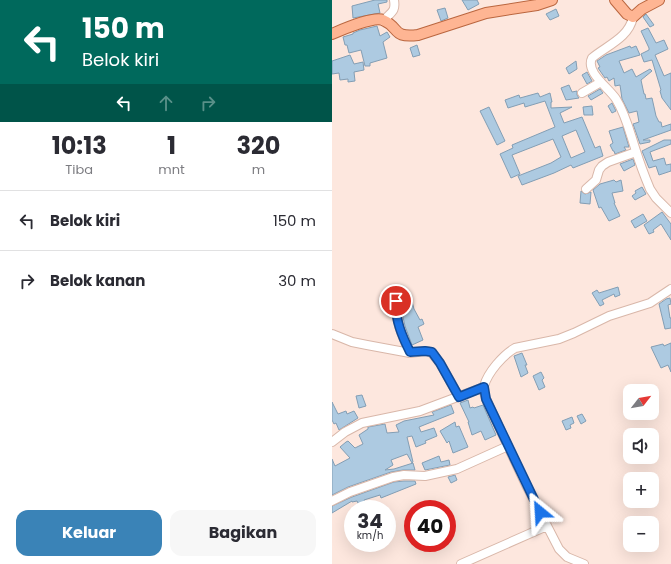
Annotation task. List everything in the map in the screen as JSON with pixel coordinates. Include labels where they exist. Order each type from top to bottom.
[{"type":"main road","points":[[332,34],[368,21],[378,20],[383,21],[400,35],[418,35],[486,13],[537,5],[552,0]]},
{"type":"main road","points":[[615,0],[627,14],[633,17],[642,9],[659,0]]},
{"type":"street","points":[[383,21],[394,11],[394,0]]},
{"type":"street","points":[[633,17],[627,31],[618,40],[594,56],[590,62],[592,69],[615,98],[625,115],[636,152],[650,189],[656,198],[671,213]]},
{"type":"street","points":[[582,94],[601,82]]},
{"type":"street","points":[[586,188],[596,180],[602,166],[608,162],[636,152]]},
{"type":"street","points":[[332,442],[345,432],[362,423],[415,412],[484,387],[499,362],[508,352],[515,348],[559,339],[608,316],[650,303],[671,289]]},
{"type":"street","points":[[396,301],[396,316],[400,331],[410,352]]},
{"type":"street","points":[[332,334],[362,344],[410,352],[432,352],[440,363],[459,397]]},
{"type":"street","points":[[484,387],[486,399],[561,553],[566,557],[584,564]]},
{"type":"street","points":[[332,501],[350,492],[393,477],[404,475],[425,476],[457,469],[508,446]]},
{"type":"street","points":[[461,564],[547,526]]},
{"type":"building","points":[[375,0],[387,0],[387,2],[378,4],[380,13],[353,18],[352,6]]},
{"type":"building","points":[[462,0],[477,0],[479,4],[468,10]]},
{"type":"building","points":[[445,8],[448,18],[441,21],[437,10]]},
{"type":"building","points":[[556,9],[559,16],[550,20],[546,14]]},
{"type":"building","points":[[646,14],[654,25],[650,27],[643,17]]},
{"type":"building","points":[[377,26],[380,36],[387,32],[390,37],[383,42],[387,58],[370,63],[370,66],[365,66],[361,50],[349,53],[343,37],[360,30]]},
{"type":"building","points":[[648,28],[656,43],[664,40],[668,49],[655,55],[664,76],[671,73],[671,110],[662,98],[652,60],[644,62],[641,54],[649,50],[641,31]]},
{"type":"building","points":[[417,45],[420,55],[413,57],[410,48]]},
{"type":"building","points":[[630,46],[631,48],[636,46],[640,55],[619,61],[624,73],[632,69],[636,77],[650,69],[652,71],[641,80],[644,94],[646,99],[652,98],[656,116],[659,122],[661,122],[662,127],[671,124],[671,130],[643,140],[650,140],[650,142],[640,144],[633,124],[639,122],[637,111],[629,113],[622,99],[620,85],[615,86],[614,78],[609,81],[607,77],[605,78],[598,68],[600,67],[597,61],[606,55]]},
{"type":"building","points":[[350,55],[354,64],[363,62],[364,70],[354,72],[355,81],[348,82],[348,79],[340,80],[339,73],[332,74],[332,61]]},
{"type":"building","points":[[576,61],[577,69],[569,74],[566,68]]},
{"type":"building","points":[[587,72],[592,81],[587,84],[582,75]]},
{"type":"building","points":[[569,85],[572,92],[577,91],[579,98],[566,100],[561,88]]},
{"type":"building","points":[[600,89],[603,93],[591,100],[588,96]]},
{"type":"building","points":[[538,93],[540,97],[550,93],[552,102],[551,108],[572,107],[560,113],[564,123],[582,117],[595,148],[600,146],[603,156],[573,168],[571,165],[522,185],[518,176],[551,163],[561,157],[553,139],[512,155],[520,174],[511,178],[500,154],[513,148],[512,145],[555,127],[545,101],[525,107],[524,103],[508,108],[505,100],[519,95],[520,98]],"holes":[[[576,130],[585,152],[571,158],[562,136]]]},
{"type":"building","points":[[612,103],[616,111],[612,113],[608,106]]},
{"type":"building","points":[[592,106],[593,115],[584,115],[583,107]]},
{"type":"building","points":[[489,107],[505,141],[497,145],[480,111]]},
{"type":"building","points":[[623,127],[629,147],[624,147],[626,150],[615,154],[610,145],[613,143],[609,131]]},
{"type":"building","points":[[664,140],[671,140],[671,144],[650,152],[653,161],[664,158],[666,165],[671,164],[671,171],[659,175],[656,166],[649,168],[642,151]]},
{"type":"building","points":[[633,159],[635,165],[624,171],[620,164]]},
{"type":"building","points":[[614,180],[616,182],[621,180],[623,191],[612,193],[614,203],[620,216],[609,221],[601,207],[599,208],[593,190],[600,184]]},
{"type":"building","points":[[642,187],[646,194],[635,200],[632,196],[636,193],[635,191]]},
{"type":"building","points":[[581,191],[585,194],[591,192],[590,204],[580,203]]},
{"type":"building","points":[[662,212],[671,224],[671,240],[661,224],[653,230],[654,232],[649,234],[644,225]]},
{"type":"building","points":[[643,214],[647,221],[635,228],[631,221]]},
{"type":"building","points":[[618,287],[620,295],[615,297],[614,294],[602,300],[604,304],[600,306],[592,293],[597,290],[599,293]]},
{"type":"building","points":[[410,294],[414,309],[424,324],[418,327],[423,340],[412,345],[405,326],[401,308],[401,300],[405,299],[404,296]]},
{"type":"building","points":[[670,298],[671,304],[668,305],[671,318],[671,328],[665,329],[659,304]]},
{"type":"building","points":[[671,343],[671,372],[668,365],[661,368],[651,347],[663,344],[664,346]]},
{"type":"building","points":[[522,353],[527,365],[525,365],[528,373],[521,377],[514,356]]},
{"type":"building","points":[[541,372],[544,378],[542,380],[545,387],[539,390],[533,376]]},
{"type":"building","points":[[362,395],[366,406],[359,408],[356,396]]},
{"type":"building","points":[[468,400],[470,408],[483,405],[496,435],[485,440],[481,431],[472,435],[469,422],[460,403]]},
{"type":"building","points":[[332,402],[338,414],[346,411],[347,414],[354,411],[358,418],[339,430],[336,423],[334,424],[332,420]]},
{"type":"building","points":[[451,405],[454,413],[419,427],[421,432],[434,428],[437,436],[416,447],[412,436],[407,437],[412,463],[407,454],[391,460],[393,465],[385,470],[394,469],[413,463],[415,470],[391,472],[348,487],[332,495],[332,459],[335,466],[350,458],[340,447],[346,442],[348,441],[355,448],[363,444],[359,435],[368,429],[368,427],[385,424],[387,433],[399,432],[396,425],[404,421],[434,415],[432,412]]},
{"type":"building","points":[[582,414],[586,421],[581,424],[577,416]]},
{"type":"building","points":[[572,417],[574,423],[570,425],[571,428],[566,430],[562,421]]},
{"type":"building","points":[[455,422],[456,427],[459,426],[468,447],[453,453],[449,441],[447,443],[440,431]]},
{"type":"building","points":[[439,456],[441,462],[449,460],[450,465],[425,470],[422,463]]},
{"type":"building","points":[[455,475],[457,480],[451,483],[448,477]]},
{"type":"building","points":[[415,481],[416,484],[381,498],[380,495],[364,500],[345,500],[352,497],[394,482]]},
{"type":"building","points":[[344,501],[344,506],[332,513],[332,506]]},
{"type":"route","points":[[396,301],[396,316],[400,331],[410,352],[432,352],[440,363],[459,397],[484,387],[486,399],[540,512]]}]
